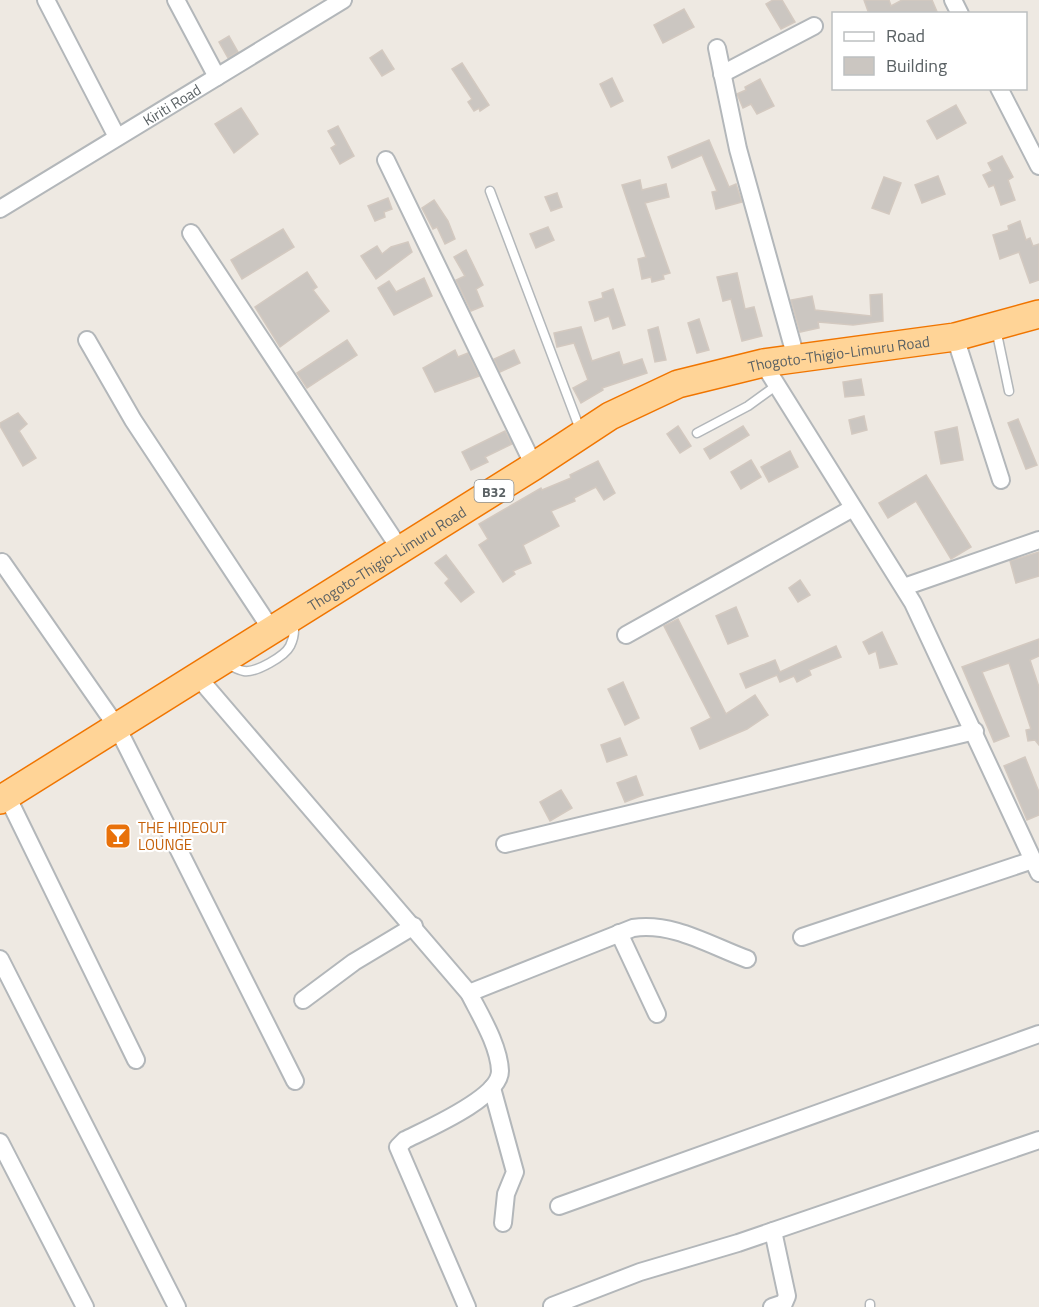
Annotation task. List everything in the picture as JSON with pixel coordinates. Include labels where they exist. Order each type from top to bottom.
[{"type":"highway","name":"Thogoto-Thigio-Limuru Road","points":[[3,798],[534,466],[610,416],[678,384],[763,363],[955,337],[1039,315]]},
{"type":"street","points":[[46,0],[117,138]]},
{"type":"street","points":[[176,0],[217,77]]},
{"type":"street","name":"Kiriti Road","points":[[0,209],[344,0]]},
{"type":"street","points":[[722,74],[814,26]]},
{"type":"street","points":[[717,48],[738,149],[796,358]]},
{"type":"street","points":[[1000,90],[1039,166]]},
{"type":"street","points":[[387,160],[534,466]]},
{"type":"street","points":[[190,233],[400,549]]},
{"type":"street","points":[[955,337],[1001,480]]},
{"type":"street","points":[[87,340],[134,420],[282,622]]},
{"type":"street","points":[[763,363],[904,587],[975,731],[1036,867],[802,936]]},
{"type":"street","points":[[626,635],[853,508]]},
{"type":"street","points":[[904,587],[1039,540]]},
{"type":"street","points":[[2,562],[117,727],[295,1081]]},
{"type":"street","points":[[197,676],[414,926],[469,993],[497,1057],[500,1071],[497,1082],[480,1100],[405,1140],[398,1147],[468,1307]]},
{"type":"street","points":[[505,844],[975,731]]},
{"type":"street","points":[[3,798],[136,1060]]},
{"type":"street","points":[[469,993],[619,933],[653,925],[672,928],[747,958]]},
{"type":"street","points":[[303,1000],[354,962],[414,926]]},
{"type":"street","points":[[619,933],[657,1014]]},
{"type":"street","points":[[0,959],[177,1307]]},
{"type":"street","points":[[559,1206],[1039,1034]]},
{"type":"street","points":[[492,1088],[515,1172],[506,1194],[503,1222]]},
{"type":"street","points":[[552,1306],[640,1272],[772,1231],[1039,1140]]},
{"type":"street","points":[[0,1142],[85,1307]]},
{"type":"street","points":[[772,1231],[787,1296],[784,1303],[772,1307]]},
{"type":"lane","points":[[489,191],[581,434]]},
{"type":"lane","points":[[995,326],[1010,390]]},
{"type":"lane","points":[[697,433],[748,406],[777,385]]},
{"type":"building","points":[[773,0],[782,0],[795,22],[781,29],[766,4]]},
{"type":"building","points":[[864,0],[889,0],[891,6],[902,0],[932,0],[937,12],[868,12]]},
{"type":"building","points":[[684,9],[694,27],[663,43],[654,25]]},
{"type":"building","points":[[229,36],[238,52],[228,58],[219,42]]},
{"type":"building","points":[[382,50],[394,69],[382,76],[370,58]]},
{"type":"building","points":[[462,63],[489,105],[480,111],[479,108],[474,111],[468,102],[472,99],[452,69]]},
{"type":"building","points":[[612,78],[623,101],[611,107],[600,84]]},
{"type":"building","points":[[760,79],[774,106],[757,114],[751,104],[743,108],[737,94]]},
{"type":"building","points":[[956,105],[966,123],[937,139],[927,121]]},
{"type":"building","points":[[241,108],[258,134],[234,153],[215,124]]},
{"type":"building","points":[[338,126],[354,156],[340,164],[331,148],[336,145],[328,131]]},
{"type":"building","points":[[709,140],[729,187],[736,184],[742,202],[716,209],[712,192],[717,191],[702,155],[672,168],[668,157]]},
{"type":"building","points":[[1002,156],[1013,177],[1008,180],[1015,200],[1001,205],[994,185],[989,187],[983,175],[992,171],[988,163]]},
{"type":"building","points":[[938,176],[945,194],[922,203],[915,185]]},
{"type":"building","points":[[884,177],[901,183],[889,214],[872,208]]},
{"type":"building","points":[[640,180],[642,190],[666,184],[669,197],[645,203],[670,273],[663,275],[664,279],[652,282],[651,277],[642,279],[638,259],[646,257],[622,185]]},
{"type":"building","points":[[557,193],[562,207],[551,211],[545,197]]},
{"type":"building","points":[[388,198],[392,209],[384,212],[385,217],[375,221],[368,206]]},
{"type":"building","points":[[434,200],[448,221],[455,239],[445,244],[437,227],[433,229],[422,208]]},
{"type":"building","points":[[1020,221],[1026,240],[1030,238],[1033,246],[1039,244],[1039,280],[1030,283],[1019,252],[1000,259],[993,235],[1009,230],[1008,226]]},
{"type":"building","points":[[548,227],[554,240],[536,248],[530,234]]},
{"type":"building","points":[[283,229],[294,247],[242,279],[231,260]]},
{"type":"building","points":[[408,242],[412,252],[376,279],[361,256],[377,246],[382,254],[391,247]]},
{"type":"building","points":[[466,250],[483,285],[476,289],[483,306],[471,311],[456,280],[465,276],[454,257]]},
{"type":"building","points":[[307,272],[317,287],[313,290],[329,311],[280,347],[255,307]]},
{"type":"building","points":[[737,273],[745,309],[754,307],[762,336],[742,341],[731,299],[723,301],[717,277]]},
{"type":"building","points":[[424,278],[432,296],[394,315],[378,288],[389,281],[396,292]]},
{"type":"building","points":[[613,289],[625,325],[613,329],[609,316],[595,321],[589,302],[603,298],[602,293]]},
{"type":"building","points":[[882,294],[883,321],[853,325],[818,322],[819,328],[800,332],[791,300],[812,296],[815,310],[871,316],[870,295]]},
{"type":"building","points":[[699,319],[709,350],[697,353],[688,323]]},
{"type":"building","points":[[581,327],[592,361],[619,352],[623,365],[642,359],[647,373],[602,388],[603,390],[581,403],[573,388],[588,380],[574,343],[557,347],[554,333]]},
{"type":"building","points":[[658,327],[666,360],[655,362],[648,330]]},
{"type":"building","points":[[347,340],[357,355],[307,388],[297,373]]},
{"type":"building","points":[[455,350],[458,357],[468,353],[479,376],[435,392],[423,368]]},
{"type":"building","points":[[514,350],[520,363],[500,372],[494,359]]},
{"type":"building","points":[[861,379],[864,395],[845,397],[843,382]]},
{"type":"building","points":[[18,413],[27,424],[19,431],[36,458],[23,466],[0,426],[0,423]]},
{"type":"building","points":[[864,416],[867,430],[852,434],[849,420]]},
{"type":"building","points":[[1018,419],[1037,465],[1026,469],[1008,423]]},
{"type":"building","points":[[678,426],[691,446],[680,453],[667,434]]},
{"type":"building","points":[[743,426],[749,435],[710,459],[704,449]]},
{"type":"building","points":[[957,427],[963,460],[941,464],[935,432]]},
{"type":"building","points":[[505,431],[512,444],[485,457],[488,462],[471,470],[462,452]]},
{"type":"building","points":[[790,451],[798,467],[769,482],[761,467]]},
{"type":"building","points":[[751,460],[761,477],[741,489],[731,472]]},
{"type":"building","points":[[598,461],[615,493],[604,500],[596,487],[574,498],[575,501],[551,511],[559,526],[523,545],[531,563],[513,571],[515,574],[503,582],[479,545],[488,539],[479,524],[541,488],[542,490],[571,478],[570,475]]},
{"type":"building","points":[[926,475],[971,547],[951,559],[916,501],[888,518],[879,503]]},
{"type":"building","points":[[1039,552],[1039,576],[1016,583],[1010,561]]},
{"type":"building","points":[[446,555],[474,592],[461,602],[445,583],[449,579],[435,563]]},
{"type":"building","points":[[800,580],[810,595],[798,602],[789,588]]},
{"type":"building","points":[[736,607],[748,636],[728,644],[716,616]]},
{"type":"building","points":[[678,619],[726,714],[755,695],[768,715],[747,729],[700,749],[691,728],[711,718],[664,626]]},
{"type":"building","points":[[882,632],[897,664],[880,668],[876,651],[869,654],[863,642]]},
{"type":"building","points":[[1039,639],[1039,656],[1030,660],[1039,687],[1039,745],[1035,740],[1028,741],[1026,730],[1031,729],[1009,663],[982,672],[1009,736],[994,742],[962,667]]},
{"type":"building","points":[[836,646],[841,657],[809,670],[811,675],[797,682],[794,676],[780,682],[777,675],[746,688],[740,674],[775,660],[780,672]]},
{"type":"building","points":[[623,682],[639,718],[625,725],[608,689]]},
{"type":"building","points":[[620,738],[627,755],[607,762],[601,745]]},
{"type":"building","points":[[1025,757],[1039,792],[1039,815],[1027,820],[1004,766]]},
{"type":"building","points":[[636,776],[643,795],[625,802],[617,783]]},
{"type":"building","points":[[561,790],[572,808],[550,821],[540,802]]},
{"type":"place","name":"THE HIDEOUT LOUNGE","points":[[118,836]]}]
